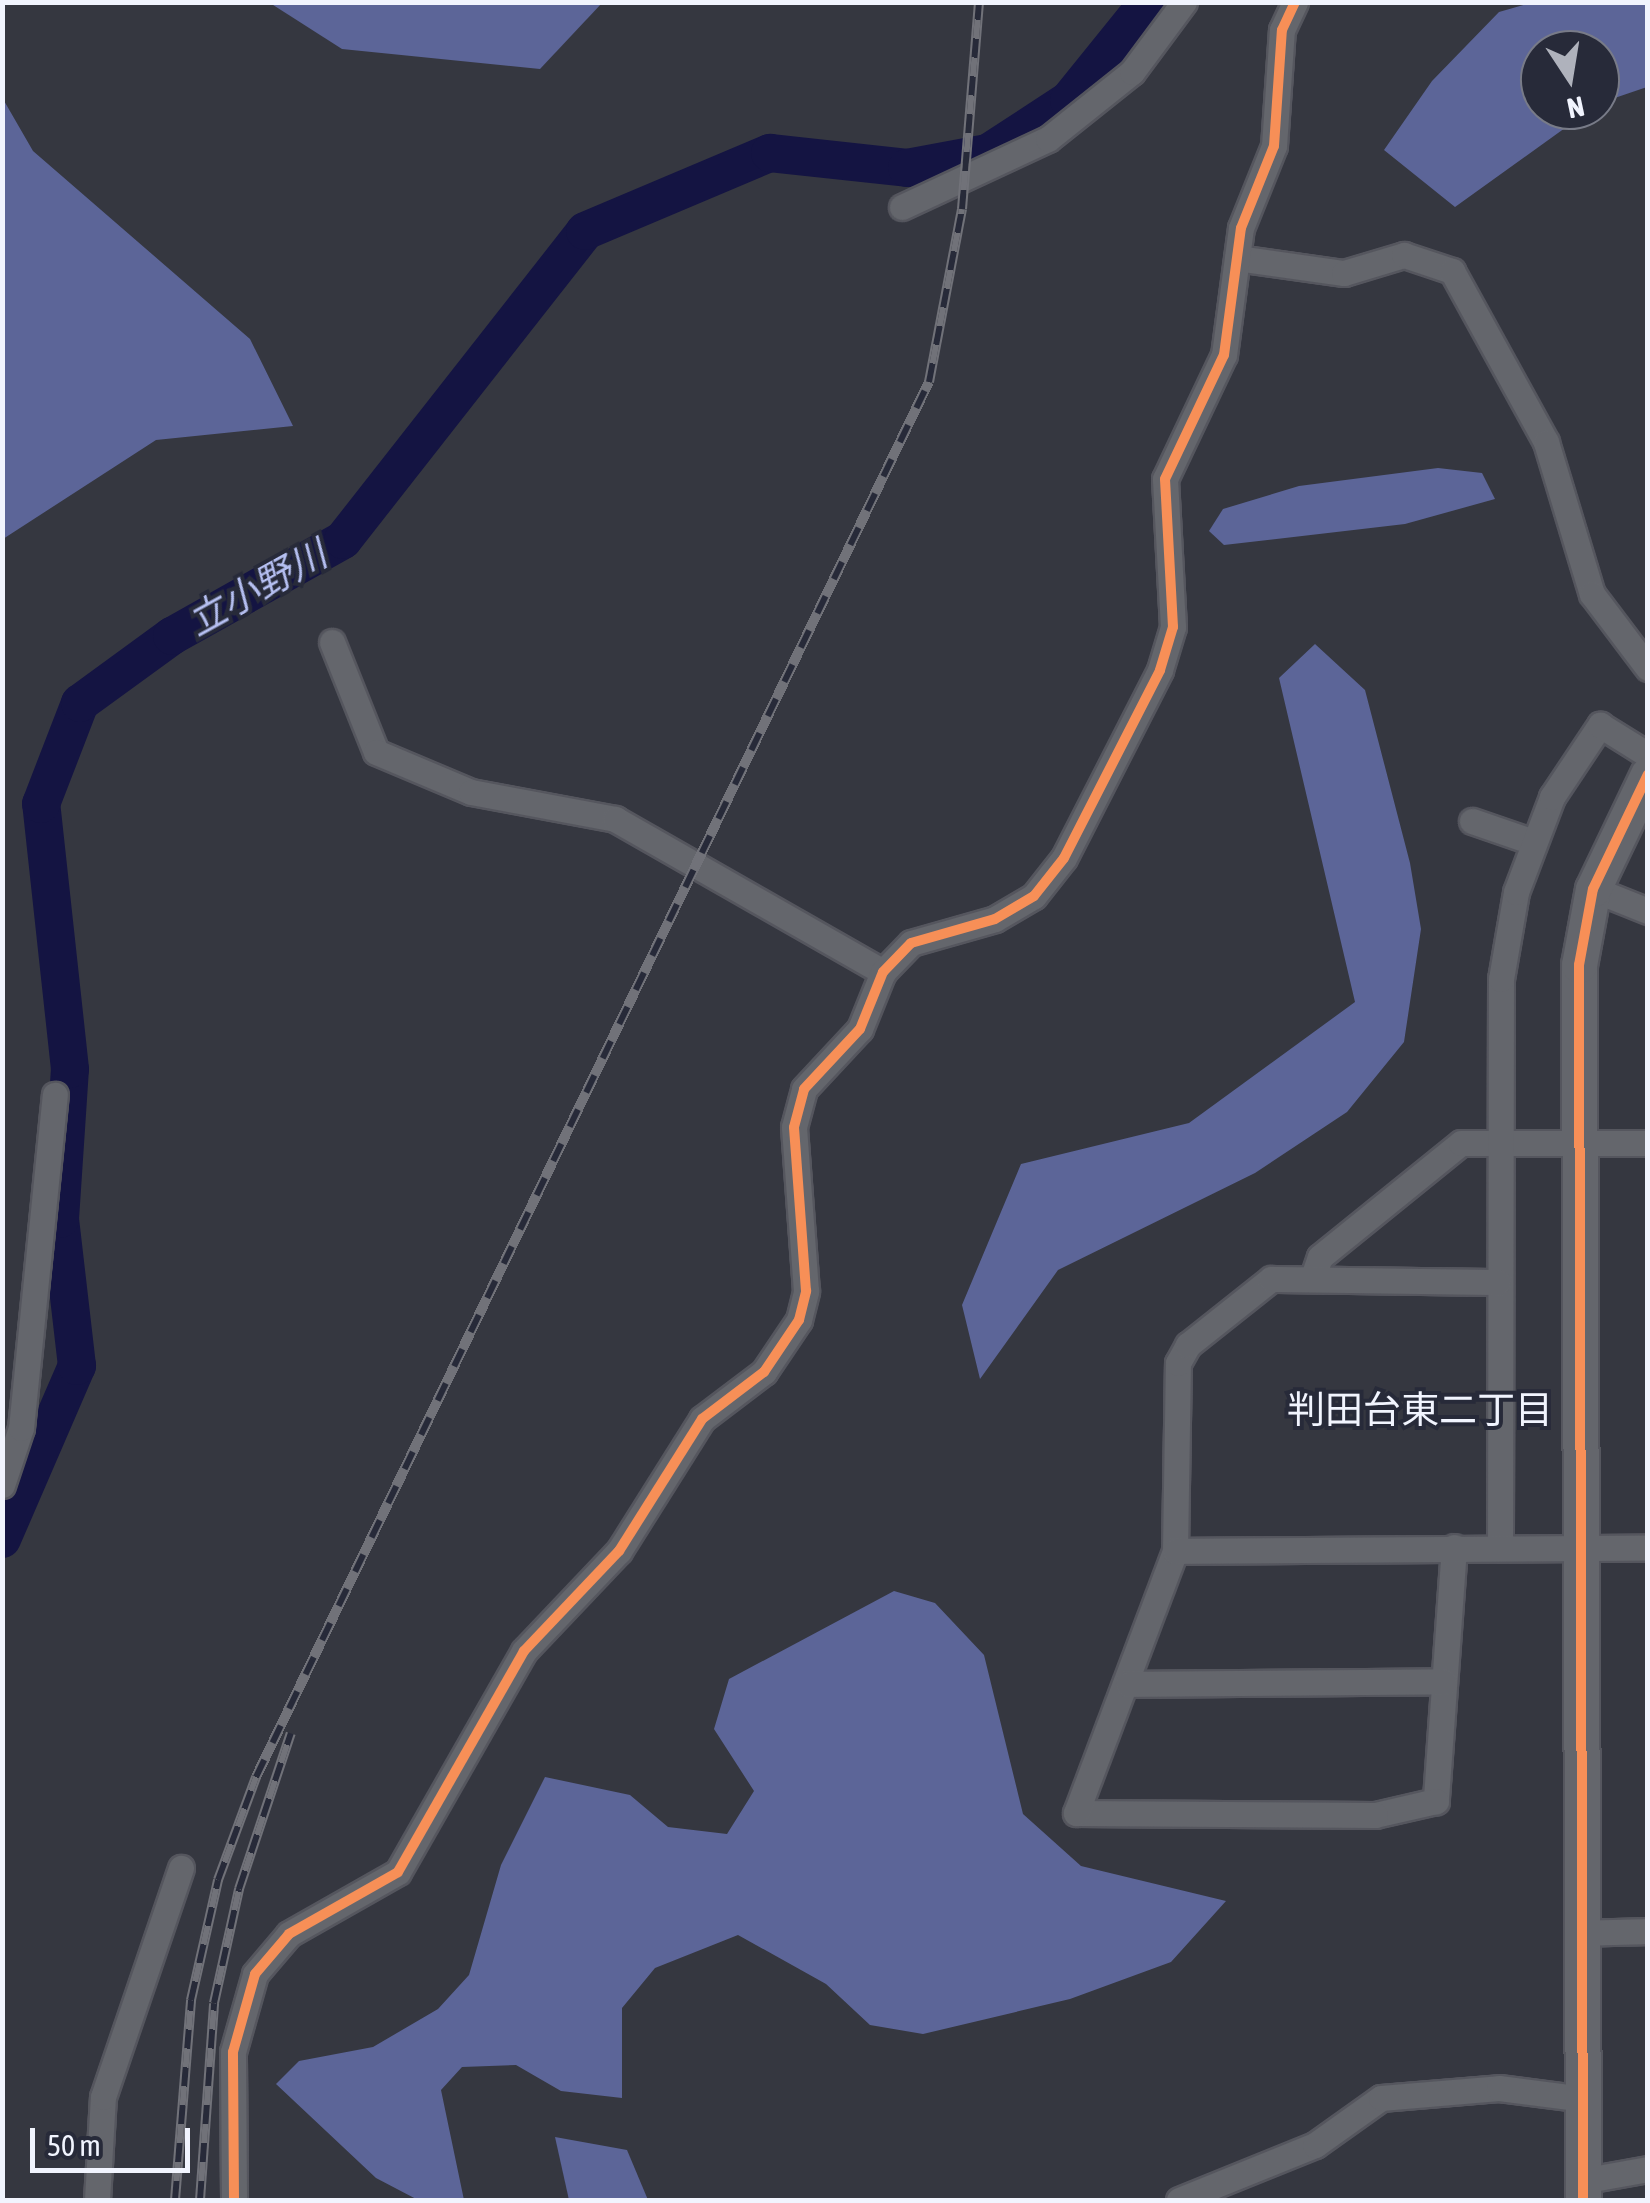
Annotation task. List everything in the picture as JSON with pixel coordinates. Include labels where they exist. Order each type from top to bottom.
[{"type":"street","points":[[902,207],[1048,139],[1132,72],[1184,2]]},
{"type":"street","points":[[234,2200],[233,2052],[255,1974],[289,1934],[398,1872],[524,1651],[619,1551],[702,1419],[764,1372],[799,1320],[805,1253],[794,1128],[804,1090],[860,1029],[883,972],[912,943],[995,918],[1034,896],[1064,858],[1160,670],[1174,627],[1165,479],[1224,355],[1238,258],[1274,146],[1282,30],[1295,2]]},
{"type":"street","points":[[1238,258],[1344,274],[1404,255],[1452,271],[1546,442],[1592,594],[1648,668]]},
{"type":"street","points":[[332,642],[376,752],[470,792],[614,819],[883,972]]},
{"type":"street","points":[[1500,1546],[1501,979],[1530,842],[1600,725],[1648,756]]},
{"type":"street","points":[[1648,774],[1593,889],[1579,964],[1584,1140],[1577,2098],[1582,2190],[1648,2168]]},
{"type":"street","points":[[1472,821],[1530,842]]},
{"type":"street","points":[[1593,889],[1648,910]]},
{"type":"street","points":[[2,1486],[21,1428],[56,1095]]},
{"type":"street","points":[[1313,1278],[1320,1258],[1461,1143],[1584,1140],[1648,1143]]},
{"type":"street","points":[[1454,1548],[1436,1801],[1376,1815],[1076,1814],[1175,1551],[1178,1364],[1271,1279],[1498,1282]]},
{"type":"street","points":[[1175,1551],[1500,1546],[1582,1552],[1648,1548]]},
{"type":"street","points":[[1128,1684],[1444,1682]]},
{"type":"street","points":[[97,2200],[104,2097],[181,1868]]},
{"type":"street","points":[[1578,1933],[1648,1931]]},
{"type":"street","points":[[1178,2200],[1315,2145],[1382,2098],[1500,2088],[1577,2098]]},
{"type":"shaded area","points":[[270,3],[602,3],[540,69],[342,49]]},
{"type":"shaded area","points":[[1530,3],[1647,3],[1647,87],[1620,96],[1620,30],[1520,30],[1520,130],[1562,130],[1455,207],[1384,150],[1432,81],[1499,12]]},
{"type":"shaded area","points":[[3,99],[33,151],[250,339],[293,426],[156,440],[3,539]]},
{"type":"shaded area","points":[[1438,468],[1482,473],[1495,499],[1405,524],[1224,545],[1209,531],[1223,509],[1299,486]]},
{"type":"shaded area","points":[[1315,644],[1365,690],[1410,863],[1421,929],[1404,1042],[1347,1112],[1255,1173],[1058,1270],[980,1379],[962,1305],[1021,1164],[1189,1123],[1355,1002],[1279,678]]},
{"type":"shaded area","points":[[894,1591],[935,1603],[984,1655],[1023,1814],[1081,1866],[1226,1901],[1171,1962],[1070,1999],[923,2034],[870,2025],[826,1984],[738,1935],[655,1968],[622,2008],[622,2098],[561,2091],[516,2065],[462,2067],[441,2090],[464,2200],[418,2200],[376,2178],[276,2084],[299,2061],[373,2047],[438,2009],[469,1975],[501,1865],[545,1777],[630,1795],[668,1827],[727,1834],[754,1791],[714,1729],[729,1679]]},
{"type":"shaded area","points":[[555,2137],[627,2150],[648,2200],[569,2200]]},
{"type":"waterway","name":"立小野川","points":[[2,1539],[77,1366],[60,1219],[70,1069],[41,804],[80,703],[172,636],[343,540],[585,231],[770,153],[907,168],[988,153],[1069,100],[1148,2]]},
{"type":"railway","points":[[175,2200],[191,2000],[218,1880],[256,1777],[929,382],[962,209],[979,2]]},
{"type":"railway","points":[[200,2200],[214,2003],[239,1889],[291,1733]]},
{"type":"cycle path","points":[[234,2200],[233,2052],[255,1974],[289,1934],[398,1872],[524,1651],[619,1551],[702,1419],[764,1372],[799,1320],[806,1291],[794,1127],[804,1089],[860,1029],[883,972],[911,943],[995,919],[1034,896],[1064,858],[1160,670],[1173,627],[1165,479],[1224,355],[1241,228],[1274,146],[1282,30],[1295,2]]},
{"type":"cycle path","points":[[1583,2200],[1579,965],[1593,889],[1648,774]]},
{"type":"district","name":"判田台東二丁目","points":[[1420,1410]]}]
